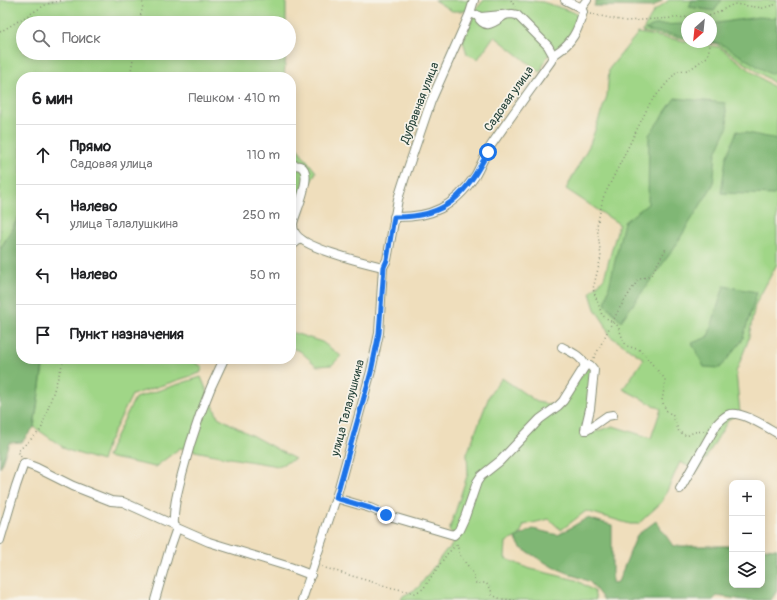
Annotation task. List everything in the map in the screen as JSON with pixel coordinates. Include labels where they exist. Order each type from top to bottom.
[{"type":"street","name":"Дубравная улица","points":[[394,217],[404,180],[431,101],[473,14],[474,0]]},
{"type":"street","points":[[565,0],[582,10]]},
{"type":"street","name":"Садовая улица","points":[[394,217],[410,217],[443,208],[460,195],[475,176],[491,146],[553,55],[563,48],[579,28],[582,10],[587,0]]},
{"type":"street","points":[[473,14],[481,17],[512,14],[517,16],[548,46],[553,55]]},
{"type":"street","points":[[296,166],[302,168],[306,180],[304,194],[296,217]]},
{"type":"street","name":"улица Талалушкина","points":[[302,600],[336,498],[371,372],[379,333],[384,267],[387,260],[394,217]]},
{"type":"street","points":[[296,235],[300,239],[320,248],[356,261],[384,267]]},
{"type":"street","points":[[296,242],[300,239]]},
{"type":"street","points":[[562,347],[576,354],[594,370],[590,409],[585,430],[607,416],[613,415]]},
{"type":"street","points":[[155,600],[176,526],[174,514],[185,461],[203,405],[222,364]]},
{"type":"street","points":[[336,498],[414,524],[454,535],[459,530],[465,517],[477,482],[481,476],[500,461],[540,418],[563,401],[588,365]]},
{"type":"street","points":[[680,489],[714,429],[723,418],[730,414],[737,414],[777,433]]},
{"type":"street","points":[[0,540],[24,463],[73,486],[111,501],[123,502],[209,542],[311,575]]},
{"type":"path","points":[[27,16],[47,4],[64,0]]},
{"type":"path","points":[[140,16],[142,0]]},
{"type":"path","points":[[717,12],[734,4],[763,8],[777,4]]},
{"type":"path","points":[[582,10],[603,18],[625,22],[681,19]]},
{"type":"path","points":[[0,32],[16,22]]},
{"type":"path","points":[[709,48],[707,57],[689,70],[677,71],[650,103],[603,198],[597,226],[601,257],[594,289],[602,315],[618,326],[627,346],[640,350],[664,379],[665,383],[662,401],[666,410],[673,416],[679,432],[687,436],[694,432],[714,429]]},
{"type":"path","points":[[131,72],[133,60]]},
{"type":"path","points":[[588,365],[638,280],[651,275],[667,248]]},
{"type":"path","points":[[24,463],[18,451],[41,430],[62,364]]},
{"type":"path","points":[[454,535],[460,556],[472,569],[475,583],[486,583],[491,589],[492,595],[501,599],[515,600]]},
{"type":"path","points":[[314,565],[415,593],[423,588],[447,554],[457,544]]},
{"type":"green space","points":[[0,0],[286,0],[286,16],[16,16],[16,60],[285,60],[284,72],[16,72],[16,222],[0,249]]},
{"type":"green space","points":[[434,0],[470,0],[467,11],[452,11]]},
{"type":"green space","points":[[484,0],[524,0],[543,2],[579,14],[573,33],[547,57],[540,72],[494,36],[478,59],[467,54],[463,41],[477,8]]},
{"type":"green space","points":[[596,0],[663,0],[653,7],[594,6]]},
{"type":"green space","points":[[669,0],[777,0],[777,85],[717,44],[717,12],[681,12],[681,38],[642,32],[654,11]]},
{"type":"green space","points":[[692,0],[722,0],[714,11],[689,7]]},
{"type":"green space","points":[[758,17],[777,18],[777,70],[770,74],[721,44],[717,43],[717,23]]},
{"type":"green space","points":[[681,24],[681,36],[645,30],[654,25]]},
{"type":"green space","points":[[638,33],[681,40],[681,48],[719,47],[777,90],[777,264],[755,305],[748,341],[736,372],[740,413],[729,419],[698,471],[680,462],[662,502],[638,524],[630,524],[586,511],[561,530],[549,519],[524,525],[519,536],[506,542],[505,558],[527,568],[576,580],[594,591],[596,600],[401,600],[403,596],[418,588],[458,536],[449,531],[468,473],[467,454],[490,394],[502,378],[537,402],[552,405],[558,409],[586,369],[589,368],[592,371],[588,408],[582,431],[585,435],[613,426],[651,438],[661,409],[623,389],[644,359],[610,336],[605,324],[595,309],[590,293],[604,278],[619,224],[566,189],[590,144],[607,96],[609,69]]},
{"type":"green space","points":[[675,98],[725,103],[728,126],[716,153],[713,185],[672,251],[621,321],[605,304],[624,222],[648,204],[649,135]]},
{"type":"green space","points":[[737,131],[777,139],[777,192],[774,195],[721,193],[726,158]]},
{"type":"green space","points":[[296,146],[316,172],[296,210]]},
{"type":"green space","points":[[16,222],[16,364],[43,364],[34,427],[22,442],[9,443],[0,468],[0,250]]},
{"type":"green space","points":[[724,286],[757,292],[742,341],[720,368],[704,367],[692,343],[708,337]]},
{"type":"green space","points":[[296,334],[322,342],[341,356],[332,365],[317,366],[300,351],[296,350]]},
{"type":"green space","points":[[43,364],[197,364],[203,367],[200,373],[132,395],[107,445],[102,461],[67,450],[34,427]]},
{"type":"green space","points":[[201,377],[218,417],[295,459],[278,466],[180,448],[155,467],[107,457],[135,398]]},
{"type":"green space","points":[[587,518],[612,525],[612,583],[618,582],[637,535],[656,521],[673,546],[729,546],[729,588],[765,588],[765,548],[777,549],[777,591],[771,600],[745,600],[717,596],[713,600],[604,600],[590,582],[551,566],[521,548],[515,538],[533,529],[558,535]]},
{"type":"route","points":[[386,515],[370,508],[336,498],[371,372],[379,333],[384,267],[387,260],[394,217],[410,217],[426,214],[443,208],[460,195],[475,176],[488,152]]}]
